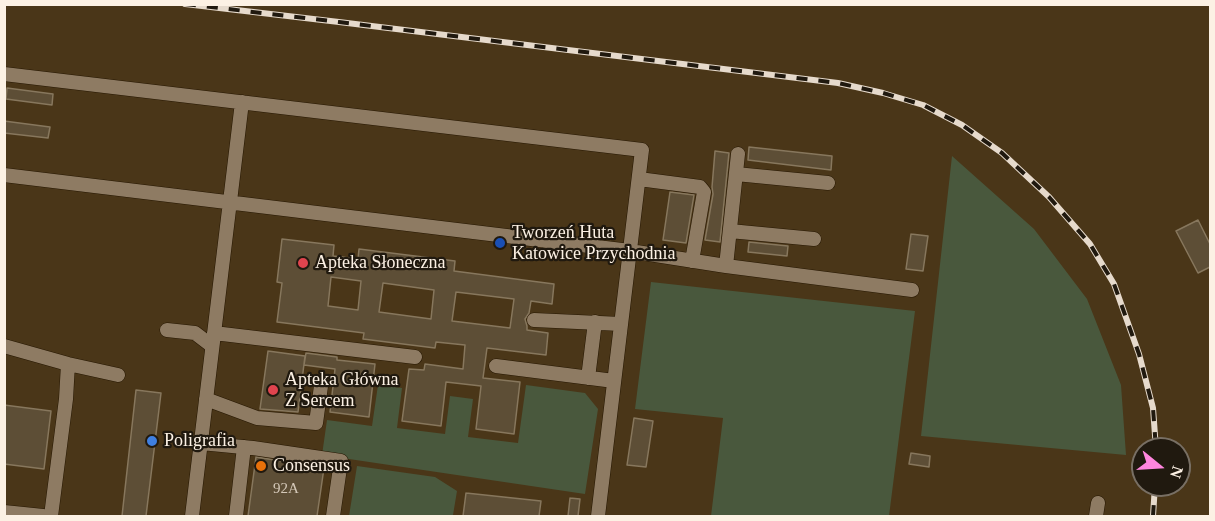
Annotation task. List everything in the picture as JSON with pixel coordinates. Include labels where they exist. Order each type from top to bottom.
[{"type":"lane","points":[[4,74],[642,150],[598,516]]},
{"type":"lane","points":[[192,516],[242,102]]},
{"type":"lane","points":[[726,266],[738,154]]},
{"type":"lane","points":[[736,174],[828,183]]},
{"type":"lane","points":[[4,175],[630,251],[912,290]]},
{"type":"lane","points":[[639,179],[700,187],[704,192],[692,261]]},
{"type":"lane","points":[[730,231],[814,239]]},
{"type":"lane","points":[[534,320],[621,324]]},
{"type":"lane","points":[[588,378],[595,322]]},
{"type":"lane","points":[[195,333],[202,328],[214,334]]},
{"type":"lane","points":[[167,330],[415,357]]},
{"type":"lane","points":[[4,346],[118,375]]},
{"type":"lane","points":[[51,516],[66,399],[68,364]]},
{"type":"lane","points":[[496,366],[614,381]]},
{"type":"lane","points":[[206,399],[257,418],[316,423],[321,386]]},
{"type":"lane","points":[[201,443],[341,461],[333,516]]},
{"type":"lane","points":[[236,516],[244,447]]},
{"type":"lane","points":[[4,512],[43,516]]},
{"type":"shaded area","points":[[4,5],[1210,5],[1210,516],[5,516]]},
{"type":"green space","points":[[952,156],[1034,229],[1087,299],[1121,385],[1126,455],[921,436]]},
{"type":"green space","points":[[651,282],[915,311],[889,516],[711,516],[723,418],[635,409]]},
{"type":"green space","points":[[378,385],[402,388],[397,428],[445,434],[450,396],[473,399],[468,437],[518,443],[526,385],[585,393],[598,409],[585,494],[322,455],[327,420],[372,426]]},
{"type":"green space","points":[[357,466],[435,477],[457,491],[453,515],[349,516]]},
{"type":"building","points":[[7,88],[53,94],[52,105],[6,99]]},
{"type":"building","points":[[4,121],[50,127],[48,138],[4,133]]},
{"type":"building","points":[[749,147],[832,156],[831,170],[748,160]]},
{"type":"building","points":[[715,151],[729,153],[720,242],[705,240],[713,194]]},
{"type":"building","points":[[670,192],[694,195],[686,243],[663,240]]},
{"type":"building","points":[[1198,220],[1210,244],[1210,267],[1198,273],[1176,231]]},
{"type":"building","points":[[911,234],[928,236],[923,271],[906,269]]},
{"type":"building","points":[[282,239],[334,245],[333,256],[358,259],[359,249],[455,261],[454,271],[554,284],[552,304],[531,301],[529,313],[525,319],[527,330],[548,333],[546,355],[487,348],[483,378],[520,382],[514,434],[476,429],[481,386],[446,382],[441,426],[402,421],[409,369],[424,370],[425,364],[463,369],[465,345],[436,342],[435,348],[363,339],[364,333],[277,322],[282,283],[277,282]],"holes":[[[331,277],[361,281],[358,310],[328,306]],[[383,283],[434,290],[431,319],[379,312]],[[456,292],[514,299],[510,328],[452,321]]]},
{"type":"building","points":[[749,242],[788,246],[787,256],[748,252]]},
{"type":"building","points":[[268,351],[305,356],[298,412],[260,409]]},
{"type":"building","points":[[306,353],[337,357],[337,360],[375,364],[369,417],[330,412],[335,369],[304,365]]},
{"type":"building","points":[[136,390],[161,393],[146,516],[122,516]]},
{"type":"building","points":[[4,405],[51,411],[44,469],[4,464]]},
{"type":"building","points":[[634,418],[653,421],[646,467],[627,465]]},
{"type":"building","points":[[911,453],[930,456],[929,467],[909,464]]},
{"type":"building","points":[[256,457],[324,468],[317,516],[248,516]]},
{"type":"building","points":[[466,493],[541,501],[539,516],[463,516]]},
{"type":"building","points":[[570,498],[580,499],[578,516],[568,516]]},
{"type":"railway","points":[[185,4],[838,83],[923,105],[962,125],[1002,153],[1049,197],[1090,244],[1114,284],[1139,354],[1153,408],[1155,437]]},
{"type":"railway","points":[[1153,516],[1154,497]]},
{"type":"place","name":"Tworzeń Huta Katowice Przychodnia","points":[[500,243]]},
{"type":"place","name":"Apteka Słoneczna","points":[[303,263]]},
{"type":"place","name":"Apteka Główna Z Sercem","points":[[273,390]]},
{"type":"place","name":"Poligrafia","points":[[152,441]]},
{"type":"place","name":"Consensus","points":[[261,466]]}]
